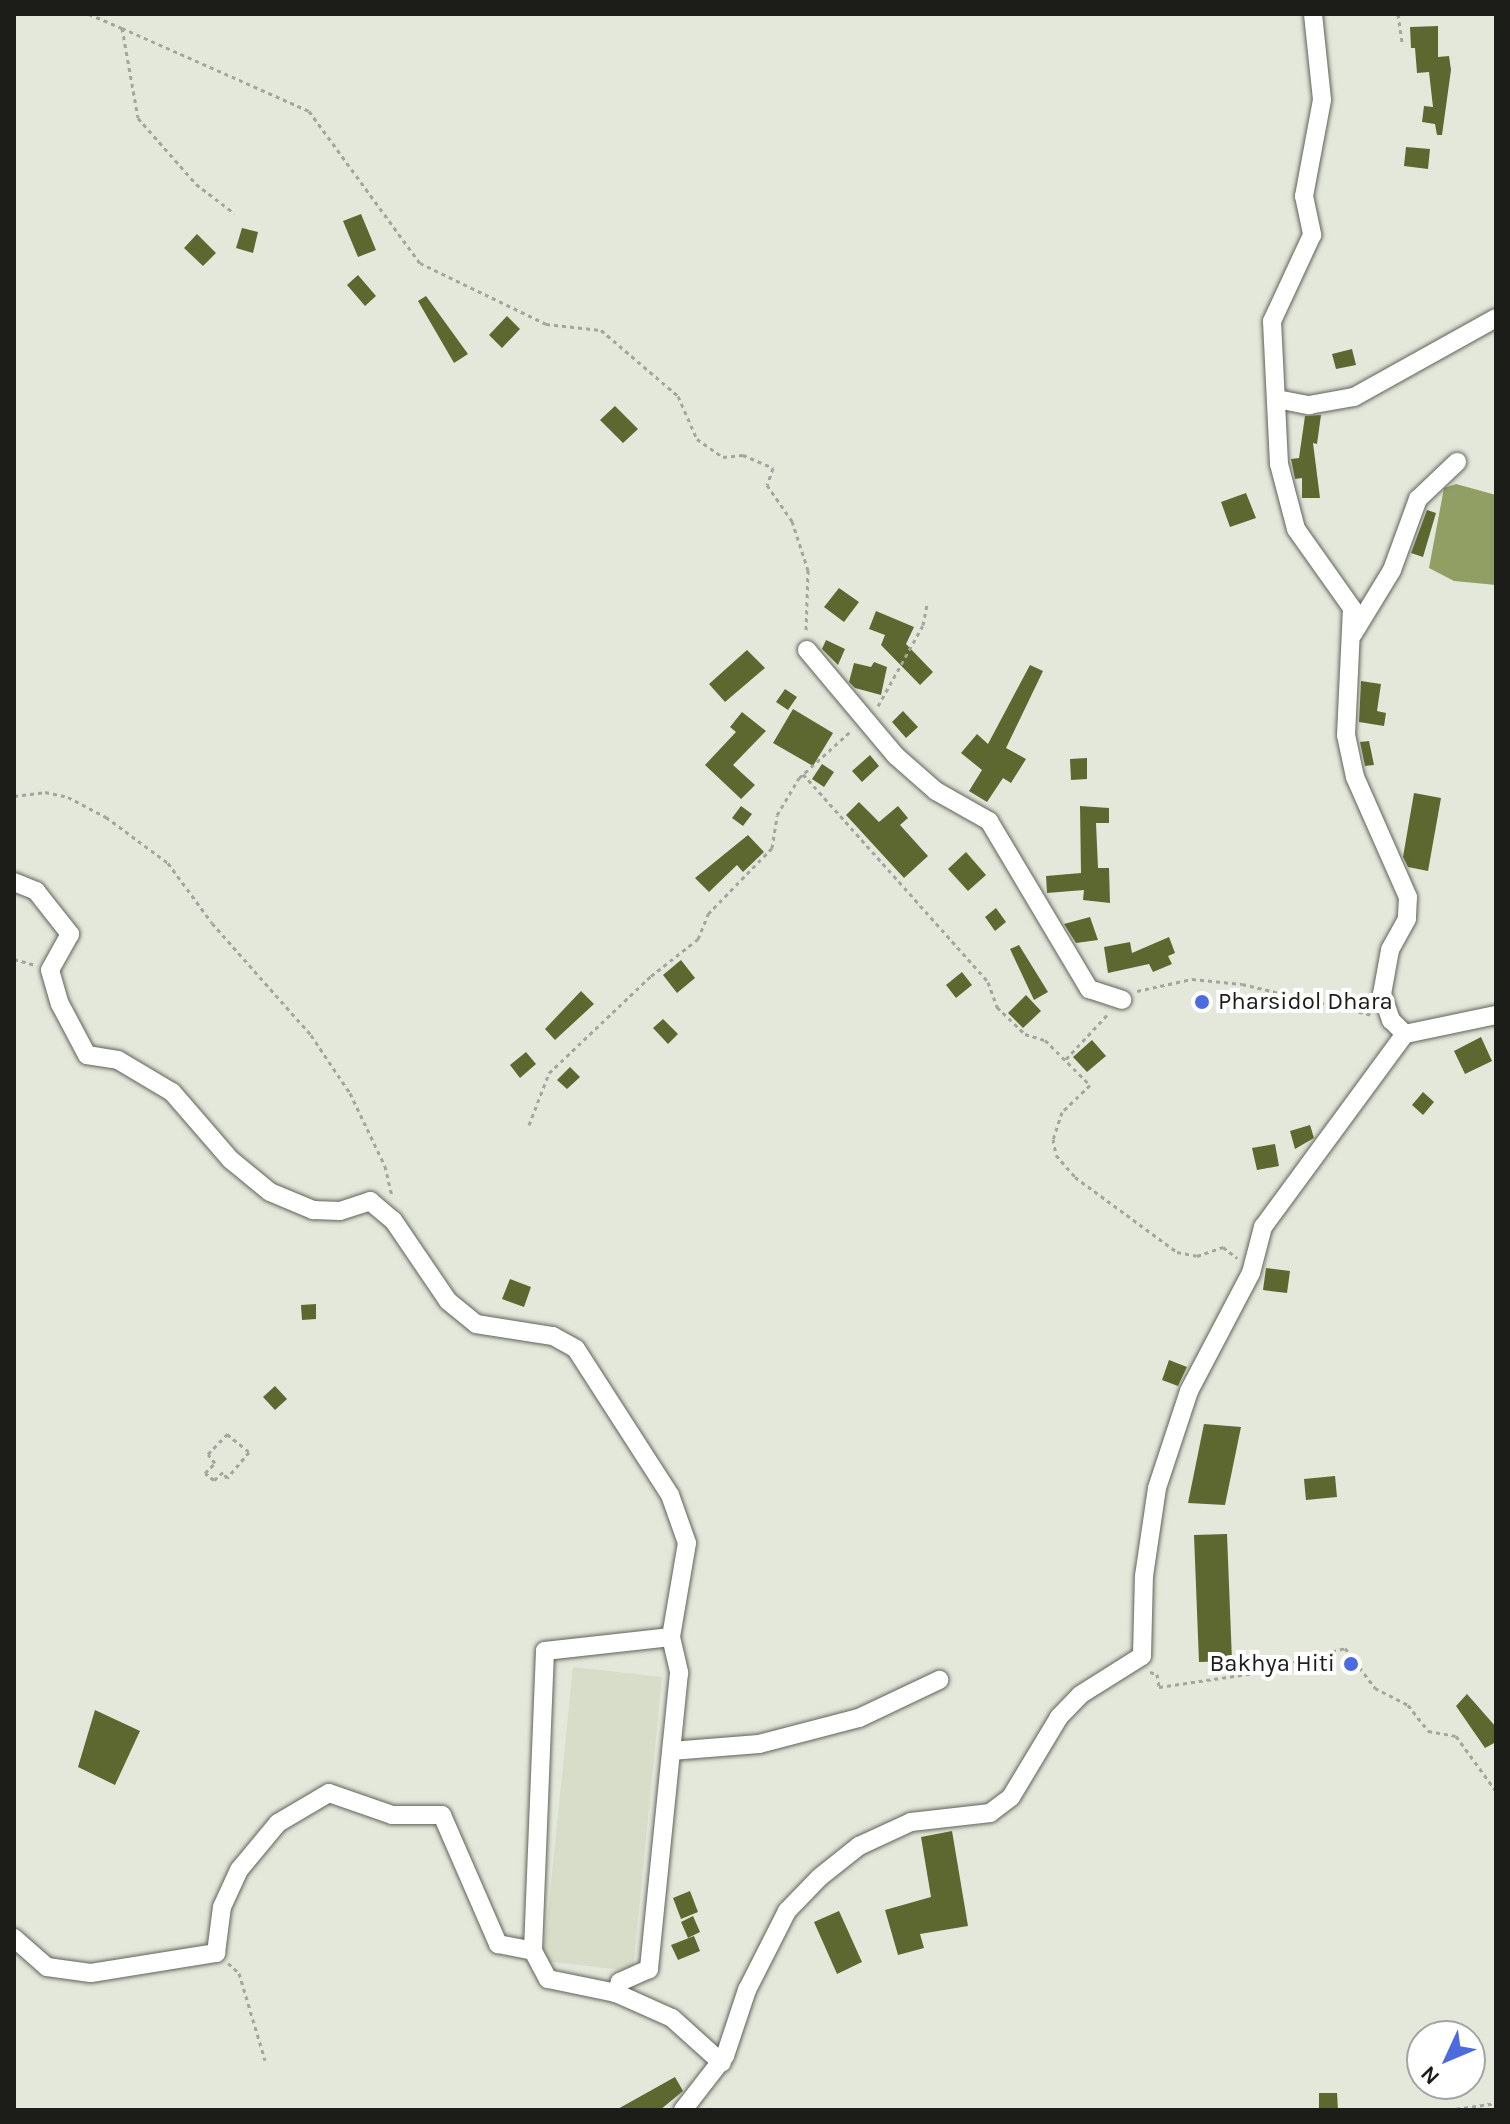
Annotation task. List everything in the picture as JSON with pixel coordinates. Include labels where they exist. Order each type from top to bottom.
[{"type":"street","points":[[1313,14],[1322,100],[1304,196],[1312,235],[1272,321],[1271,370],[1277,399],[1279,464],[1296,529],[1352,608],[1346,735],[1355,777],[1408,897],[1407,919],[1390,950],[1382,994],[1391,1020],[1405,1034]]},
{"type":"street","points":[[1277,399],[1309,405],[1354,397],[1496,318]]},
{"type":"street","points":[[1352,635],[1392,570],[1418,499],[1457,462]]},
{"type":"street","points":[[807,650],[866,720],[936,791],[989,821],[1089,989],[1122,1000]]},
{"type":"street","points":[[14,882],[36,891],[70,934],[50,970],[60,1004],[87,1055],[118,1060],[172,1092],[231,1160],[270,1192],[313,1210],[340,1211],[370,1201],[393,1220],[420,1267],[448,1301],[476,1324],[553,1336],[576,1349],[610,1408],[643,1446],[670,1495],[687,1543],[671,1637],[679,1673],[649,1969],[620,1982],[616,1993]]},
{"type":"street","points":[[683,2110],[722,2063],[766,1948],[787,1911],[820,1877],[859,1846],[911,1822],[990,1813],[1011,1797],[1059,1717],[1080,1695],[1128,1668],[1142,1656],[1147,1633],[1144,1576],[1157,1488],[1189,1391],[1251,1273],[1263,1227],[1405,1034],[1496,1015]]},
{"type":"street","points":[[671,1637],[545,1651],[533,1951],[548,1979],[616,1993],[672,2018],[722,2063]]},
{"type":"street","points":[[671,1751],[759,1744],[859,1718],[939,1680]]},
{"type":"street","points":[[14,1938],[47,1967],[91,1973],[216,1953],[222,1907],[239,1870],[278,1823],[329,1793],[392,1815],[442,1815],[498,1944],[533,1951]]},
{"type":"path","points":[[89,14],[309,111],[420,263],[546,324],[601,330],[678,396],[697,439],[723,457],[743,455],[773,468],[767,485],[792,521],[808,570],[803,594],[807,650]]},
{"type":"path","points":[[1398,14],[1402,44]]},
{"type":"path","points":[[122,28],[138,118],[196,184],[234,213]]},
{"type":"path","points":[[529,1125],[549,1073],[651,976],[687,952],[708,914],[772,848],[777,815],[803,774],[866,720],[890,688],[923,625],[927,605]]},
{"type":"path","points":[[803,774],[988,982],[997,1007],[1025,1034],[1045,1040],[1090,1085],[1062,1112],[1053,1139],[1056,1155],[1075,1177],[1177,1252],[1197,1256],[1223,1247],[1251,1273]]},
{"type":"path","points":[[14,796],[45,792],[68,797],[106,817],[168,863],[212,923],[311,1035],[363,1113],[392,1188],[393,1220]]},
{"type":"path","points":[[1066,1059],[1122,1000],[1153,985],[1192,979],[1242,984],[1391,1020]]},
{"type":"path","points":[[227,1434],[249,1452],[227,1478],[223,1472],[214,1480],[205,1473],[215,1463],[208,1454],[227,1434]]},
{"type":"path","points":[[1128,1668],[1157,1674],[1159,1687],[1255,1673],[1345,1648],[1375,1688],[1408,1705],[1428,1731],[1456,1736],[1496,1791]]},
{"type":"path","points":[[216,1953],[239,1973],[265,2060]]},
{"type":"path","points":[[1448,2110],[1496,2103]]},
{"type":"shaded area","points":[[1456,484],[1496,495],[1496,585],[1454,581],[1429,568],[1444,488]]},
{"type":"shaded area","points":[[573,1667],[662,1677],[633,1971],[543,1961]]},
{"type":"building","points":[[1438,26],[1438,57],[1449,56],[1451,70],[1442,135],[1437,135],[1435,124],[1422,122],[1424,106],[1433,107],[1429,72],[1417,73],[1410,27]]},
{"type":"building","points":[[1406,147],[1430,149],[1428,169],[1404,166]]},
{"type":"building","points":[[361,214],[376,250],[358,257],[343,221]]},
{"type":"building","points":[[242,228],[258,232],[253,253],[236,248]]},
{"type":"building","points":[[197,234],[216,253],[203,266],[184,248]]},
{"type":"building","points":[[358,275],[376,296],[365,306],[347,285]]},
{"type":"building","points":[[426,296],[468,354],[454,363],[418,301]]},
{"type":"building","points":[[507,316],[520,329],[502,348],[489,335]]},
{"type":"building","points":[[1352,349],[1356,365],[1336,369],[1332,354]]},
{"type":"building","points":[[615,406],[638,429],[623,443],[600,420]]},
{"type":"building","points":[[1321,415],[1317,444],[1313,443],[1320,498],[1302,498],[1302,478],[1295,479],[1291,459],[1299,458],[1305,416]]},
{"type":"building","points":[[1246,493],[1256,518],[1230,527],[1221,502]]},
{"type":"building","points":[[1427,510],[1436,513],[1423,557],[1411,553]]},
{"type":"building","points":[[839,588],[859,602],[844,622],[824,607]]},
{"type":"building","points":[[876,611],[914,627],[906,644],[933,672],[920,685],[881,645],[885,635],[869,629]]},
{"type":"building","points":[[826,640],[845,649],[838,665],[822,649]]},
{"type":"building","points":[[747,650],[765,668],[725,702],[709,684]]},
{"type":"building","points":[[874,662],[887,667],[881,695],[855,688],[849,682],[854,663],[871,667]]},
{"type":"building","points":[[1030,665],[1043,671],[1006,748],[1026,759],[1011,783],[1003,778],[987,802],[969,791],[982,770],[961,753],[977,734],[988,744]]},
{"type":"building","points":[[1361,681],[1381,684],[1377,711],[1386,713],[1384,726],[1359,722]]},
{"type":"building","points":[[785,689],[797,697],[788,710],[776,702]]},
{"type":"building","points":[[793,709],[833,733],[813,766],[773,743]]},
{"type":"building","points":[[903,711],[918,727],[906,738],[892,722]]},
{"type":"building","points":[[742,712],[766,731],[733,765],[755,785],[741,799],[705,765],[736,732],[730,727]]},
{"type":"building","points":[[1369,741],[1374,765],[1365,766],[1360,742]]},
{"type":"building","points":[[870,755],[879,766],[862,782],[852,771]]},
{"type":"building","points":[[1087,758],[1087,779],[1071,780],[1070,759]]},
{"type":"building","points":[[822,764],[834,772],[824,787],[812,779]]},
{"type":"building","points":[[1414,793],[1441,798],[1428,871],[1408,867],[1403,857]]},
{"type":"building","points":[[859,802],[879,822],[898,806],[908,818],[900,825],[928,856],[904,878],[846,815]]},
{"type":"building","points":[[741,806],[752,814],[743,826],[732,818]]},
{"type":"building","points":[[1080,806],[1109,808],[1109,823],[1096,823],[1098,868],[1109,868],[1110,903],[1083,900],[1084,890],[1047,893],[1046,876],[1081,873]]},
{"type":"building","points":[[748,835],[764,852],[743,872],[737,865],[709,892],[695,878]]},
{"type":"building","points":[[966,852],[986,875],[968,891],[948,869]]},
{"type":"building","points":[[996,908],[1006,922],[995,931],[985,917]]},
{"type":"building","points":[[1090,917],[1098,940],[1076,943],[1064,924]]},
{"type":"building","points":[[1169,937],[1175,953],[1168,956],[1172,964],[1153,972],[1149,964],[1108,973],[1104,947],[1130,942],[1132,953]]},
{"type":"building","points":[[1019,945],[1048,992],[1034,1000],[1010,949]]},
{"type":"building","points":[[681,960],[695,978],[677,993],[663,975]]},
{"type":"building","points":[[962,972],[972,985],[956,998],[946,985]]},
{"type":"building","points":[[581,991],[594,1004],[555,1040],[545,1029]]},
{"type":"building","points":[[1026,995],[1041,1011],[1023,1028],[1008,1013]]},
{"type":"building","points":[[663,1019],[678,1034],[668,1044],[653,1028]]},
{"type":"building","points":[[1481,1037],[1492,1061],[1465,1074],[1454,1051]]},
{"type":"building","points":[[1092,1040],[1106,1056],[1087,1072],[1073,1057]]},
{"type":"building","points":[[526,1052],[536,1064],[520,1078],[510,1065]]},
{"type":"building","points":[[570,1067],[580,1077],[567,1089],[557,1080]]},
{"type":"building","points":[[1423,1092],[1434,1102],[1423,1115],[1412,1105]]},
{"type":"building","points":[[1310,1125],[1314,1138],[1295,1149],[1290,1131]]},
{"type":"building","points":[[1275,1144],[1279,1166],[1257,1170],[1252,1148]]},
{"type":"building","points":[[1266,1268],[1290,1271],[1287,1293],[1263,1290]]},
{"type":"building","points":[[510,1279],[531,1287],[524,1307],[502,1299]]},
{"type":"building","points":[[316,1304],[316,1319],[302,1320],[301,1305]]},
{"type":"building","points":[[1169,1360],[1187,1367],[1178,1386],[1162,1380]]},
{"type":"building","points":[[275,1386],[287,1399],[275,1410],[263,1397]]},
{"type":"building","points":[[1204,1424],[1241,1427],[1225,1505],[1188,1503]]},
{"type":"building","points":[[1335,1476],[1337,1497],[1306,1500],[1304,1479]]},
{"type":"building","points":[[1227,1534],[1232,1661],[1199,1662],[1194,1535]]},
{"type":"building","points":[[1467,1694],[1496,1727],[1496,1742],[1485,1748],[1456,1706]]},
{"type":"building","points":[[95,1710],[140,1731],[115,1785],[78,1767]]},
{"type":"building","points":[[952,1831],[968,1926],[920,1934],[924,1948],[898,1955],[885,1910],[931,1897],[921,1837]]},
{"type":"building","points":[[690,1891],[698,1912],[681,1919],[673,1898]]},
{"type":"building","points":[[839,1911],[862,1962],[837,1974],[814,1922]]},
{"type":"building","points":[[693,1916],[700,1932],[688,1938],[681,1922]]},
{"type":"building","points":[[694,1936],[700,1951],[678,1960],[671,1945]]},
{"type":"building","points":[[675,2077],[683,2091],[660,2110],[616,2110]]},
{"type":"building","points":[[1319,2093],[1337,2093],[1338,2110],[1319,2110]]},
{"type":"place","name":"Pharsidol Dhara","points":[[1202,1002]]},
{"type":"place","name":"Bakhya Hiti","points":[[1351,1664]]}]
